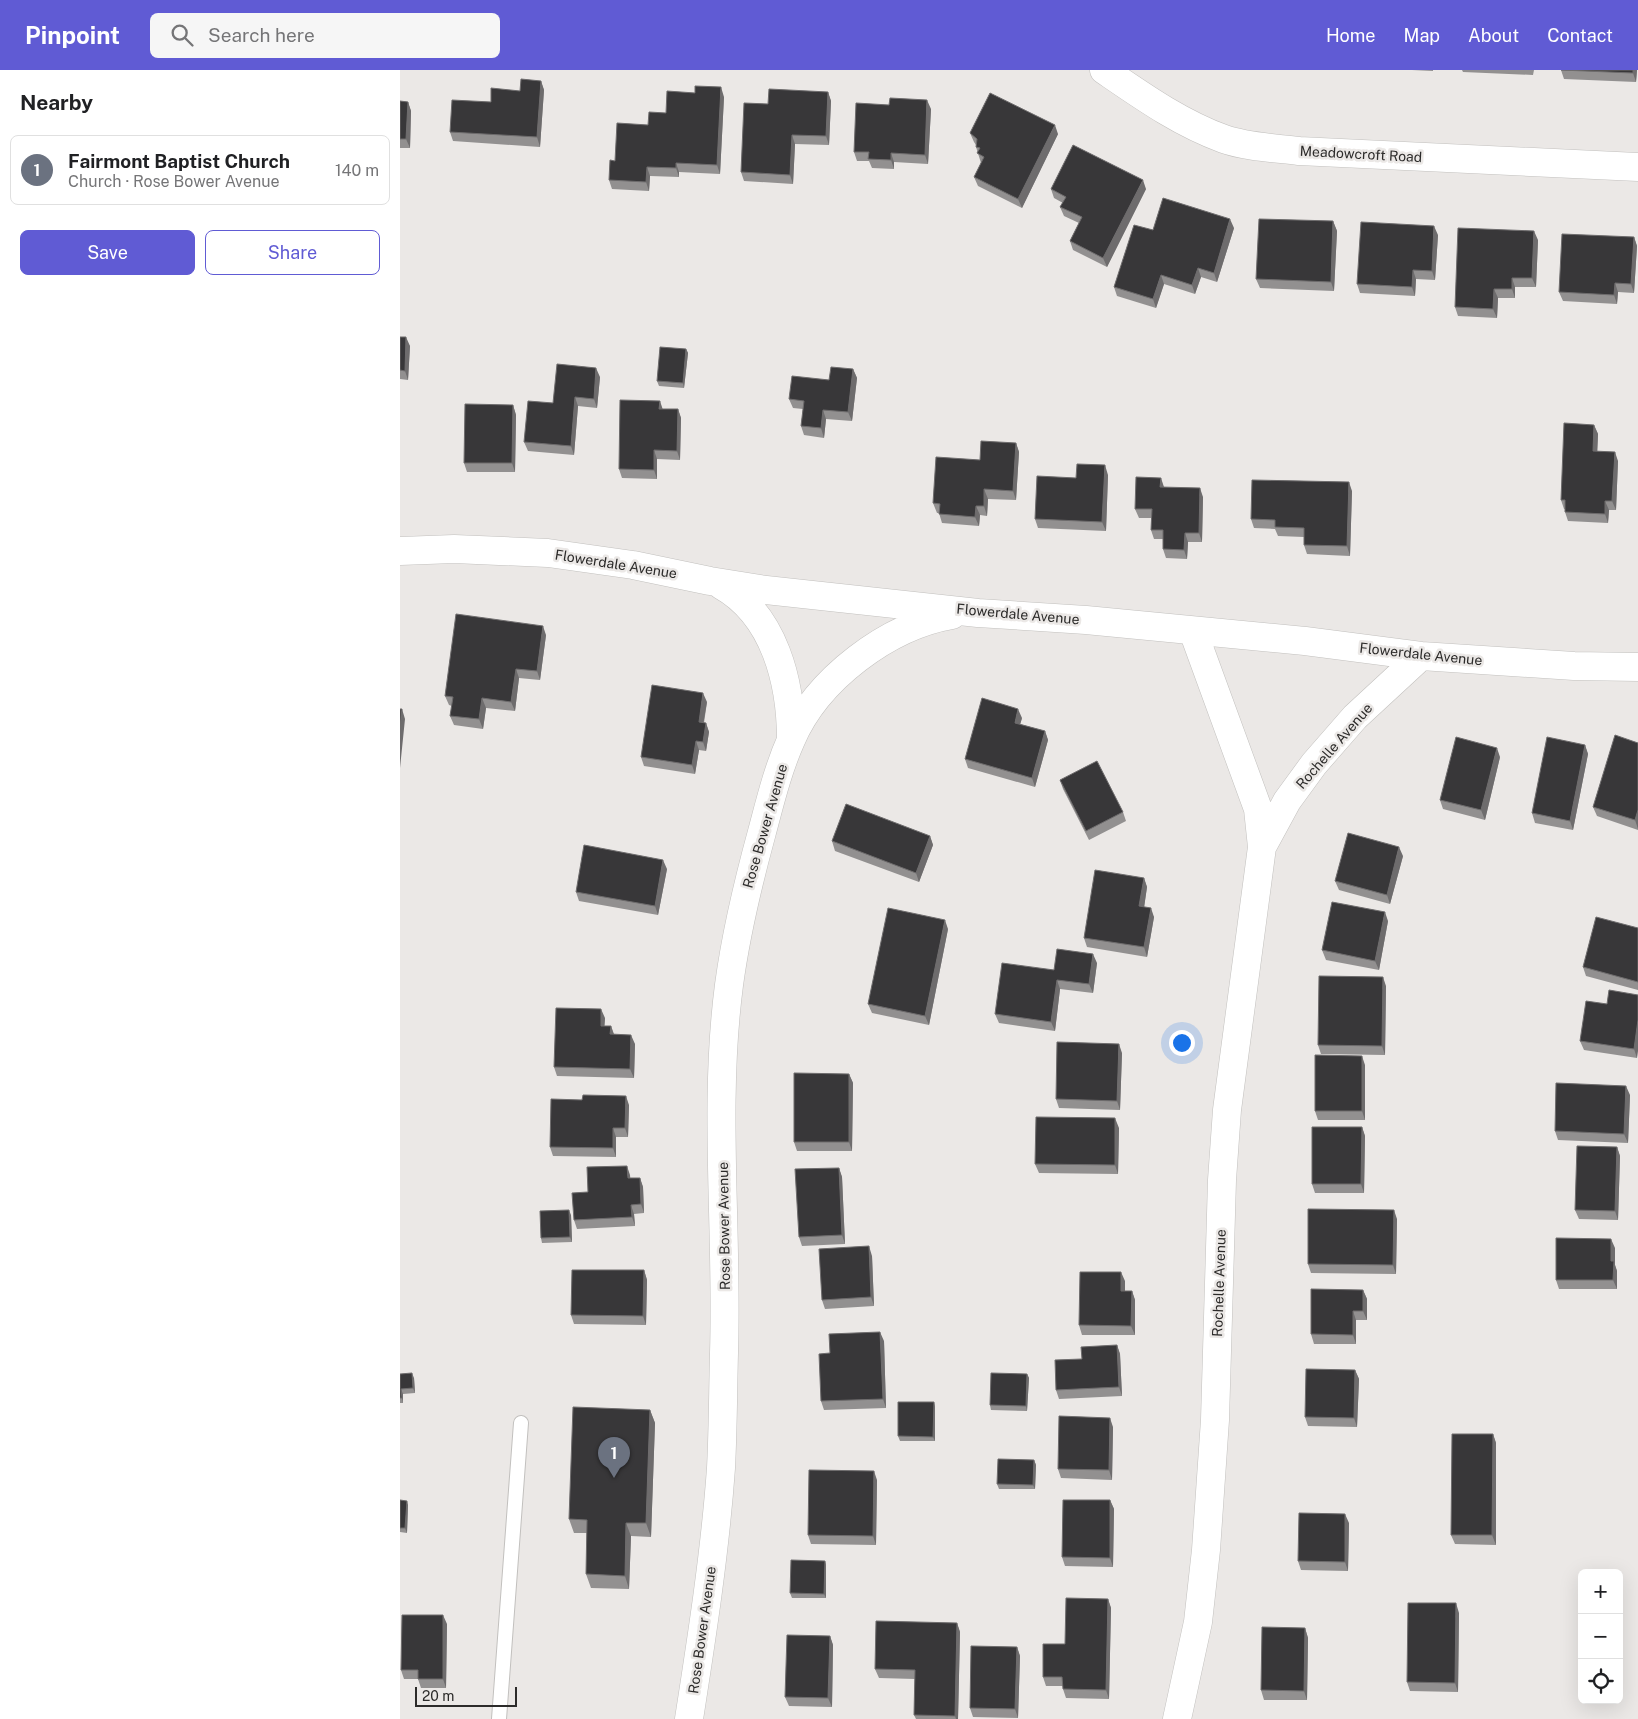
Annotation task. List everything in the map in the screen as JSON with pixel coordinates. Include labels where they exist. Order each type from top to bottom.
[{"type":"street","name":"Meadowcroft Road","points":[[1104,70],[1164,111],[1224,139],[1252,146],[1299,151],[1638,167]]},
{"type":"street","name":"Flowerdale Avenue","points":[[400,551],[454,548],[548,553],[633,565],[710,581],[766,590],[978,613],[1086,620],[1306,641],[1421,656],[1574,666],[1638,667]]},
{"type":"street","name":"Rose Bower Avenue","points":[[710,581],[736,594],[750,608],[770,639],[783,673],[789,697],[791,740]]},
{"type":"street","name":"Rose Bower Avenue","points":[[688,1719],[708,1599],[721,1467],[725,1319],[722,1094],[729,987],[743,902],[791,740],[810,707],[828,686],[858,658],[880,642],[929,620],[950,615],[978,613]]},
{"type":"street","name":"Rochelle Avenue","points":[[1177,1719],[1198,1622],[1206,1550],[1215,1420],[1226,1110],[1262,847],[1258,810],[1193,631]]},
{"type":"street","name":"Rochelle Avenue","points":[[1262,847],[1287,801],[1314,764],[1356,717],[1421,656]]},
{"type":"lane","points":[[498,1719],[521,1423]]},
{"type":"building","points":[[1561,70],[1633,70],[1633,73]]},
{"type":"building","points":[[521,79],[541,81],[537,137],[450,132],[452,100],[491,102],[491,88],[520,91]]},
{"type":"building","points":[[695,86],[721,87],[717,165],[676,163],[676,168],[647,167],[646,182],[609,180],[610,160],[615,161],[617,123],[648,125],[649,112],[666,113],[667,91],[695,93]]},
{"type":"building","points":[[769,89],[828,92],[826,136],[792,135],[790,175],[741,172],[744,103],[768,104]]},
{"type":"building","points":[[990,93],[1055,125],[1018,199],[974,177],[984,157],[977,153],[980,148],[976,147],[977,139],[970,133]]},
{"type":"building","points":[[890,98],[927,100],[925,155],[891,153],[891,160],[868,159],[869,152],[854,152],[856,103],[889,105]]},
{"type":"building","points":[[400,101],[408,102],[406,139],[400,139]]},
{"type":"building","points":[[1073,145],[1143,180],[1103,258],[1070,241],[1082,217],[1060,207],[1066,197],[1051,189]]},
{"type":"building","points":[[1163,198],[1230,219],[1214,273],[1198,268],[1192,285],[1161,275],[1153,299],[1114,287],[1134,225],[1153,230]]},
{"type":"building","points":[[1259,219],[1333,221],[1331,282],[1256,279]]},
{"type":"building","points":[[1361,222],[1434,226],[1432,271],[1413,270],[1412,287],[1357,284]]},
{"type":"building","points":[[1458,228],[1534,231],[1532,278],[1512,278],[1512,289],[1494,289],[1493,309],[1455,307]]},
{"type":"building","points":[[1562,234],[1634,237],[1631,284],[1615,283],[1614,295],[1559,292]]},
{"type":"building","points":[[400,337],[406,337],[405,371],[400,370]]},
{"type":"building","points":[[660,347],[686,349],[683,383],[657,381]]},
{"type":"building","points":[[557,364],[596,368],[594,399],[575,397],[571,446],[524,442],[528,401],[553,403]]},
{"type":"building","points":[[831,367],[853,369],[848,412],[823,410],[821,428],[801,426],[804,401],[789,399],[792,376],[829,380]]},
{"type":"building","points":[[620,400],[660,401],[659,409],[678,409],[677,451],[654,450],[654,470],[619,469]]},
{"type":"building","points":[[465,404],[513,405],[512,463],[464,463]]},
{"type":"building","points":[[1564,423],[1594,425],[1593,451],[1615,452],[1612,501],[1605,501],[1605,514],[1565,512],[1565,500],[1561,500]]},
{"type":"building","points":[[981,441],[1016,443],[1013,491],[984,489],[984,506],[976,506],[975,517],[939,514],[940,504],[933,503],[936,457],[980,460]]},
{"type":"building","points":[[1077,464],[1105,465],[1102,522],[1035,519],[1037,476],[1076,478]]},
{"type":"building","points":[[1136,477],[1161,478],[1160,487],[1200,488],[1199,533],[1185,533],[1184,550],[1163,549],[1163,530],[1151,530],[1152,509],[1135,509]]},
{"type":"building","points":[[1252,480],[1349,482],[1347,546],[1304,545],[1304,528],[1275,527],[1275,520],[1251,519]]},
{"type":"building","points":[[456,614],[543,626],[537,671],[516,669],[511,702],[482,698],[479,719],[450,716],[453,697],[445,696]]},
{"type":"building","points":[[652,685],[703,693],[699,722],[706,723],[703,742],[696,741],[692,765],[641,757]]},
{"type":"building","points":[[982,698],[1018,709],[1015,723],[1045,731],[1032,778],[965,759]]},
{"type":"building","points":[[400,709],[402,709],[400,729]]},
{"type":"building","points":[[1615,735],[1638,743],[1638,810],[1635,820],[1593,807]]},
{"type":"building","points":[[1456,737],[1497,748],[1481,810],[1440,800]]},
{"type":"building","points":[[1547,737],[1585,745],[1570,821],[1532,813]]},
{"type":"building","points":[[1097,761],[1123,812],[1086,831],[1060,780]]},
{"type":"building","points":[[846,804],[930,836],[916,873],[832,841]]},
{"type":"building","points":[[1348,833],[1399,847],[1387,895],[1335,881]]},
{"type":"building","points":[[584,845],[663,860],[655,906],[576,892]]},
{"type":"building","points":[[1095,870],[1144,878],[1139,906],[1151,908],[1144,947],[1084,938]]},
{"type":"building","points":[[1332,902],[1385,912],[1375,961],[1322,950]]},
{"type":"building","points":[[888,908],[945,920],[925,1016],[868,1004]]},
{"type":"building","points":[[1596,917],[1638,928],[1638,982],[1583,967]]},
{"type":"building","points":[[1057,949],[1093,954],[1089,984],[1057,980],[1051,1022],[995,1014],[1002,963],[1054,970]]},
{"type":"building","points":[[1319,976],[1383,977],[1382,1046],[1318,1045]]},
{"type":"building","points":[[1609,990],[1638,995],[1638,1020],[1634,1049],[1580,1041],[1586,1001],[1607,1004]]},
{"type":"building","points":[[556,1008],[601,1009],[601,1026],[611,1026],[610,1034],[631,1035],[630,1069],[554,1067]]},
{"type":"building","points":[[1057,1042],[1119,1044],[1117,1101],[1056,1099]]},
{"type":"building","points":[[1315,1055],[1362,1056],[1362,1111],[1315,1111]]},
{"type":"building","points":[[794,1073],[849,1074],[849,1142],[794,1142]]},
{"type":"building","points":[[1556,1083],[1626,1086],[1624,1134],[1555,1131]]},
{"type":"building","points":[[583,1095],[626,1096],[625,1128],[613,1128],[613,1148],[550,1147],[551,1099],[582,1100]]},
{"type":"building","points":[[1036,1117],[1115,1118],[1115,1165],[1035,1164]]},
{"type":"building","points":[[1312,1127],[1362,1127],[1361,1184],[1312,1184]]},
{"type":"building","points":[[1577,1146],[1617,1147],[1615,1211],[1575,1210]]},
{"type":"building","points":[[627,1166],[628,1178],[640,1178],[641,1204],[631,1205],[632,1217],[574,1220],[572,1193],[588,1192],[587,1167]]},
{"type":"building","points":[[839,1168],[842,1235],[799,1237],[795,1169]]},
{"type":"building","points":[[1308,1209],[1394,1210],[1393,1265],[1308,1264]]},
{"type":"building","points":[[569,1210],[570,1237],[541,1238],[540,1211]]},
{"type":"building","points":[[1556,1238],[1611,1239],[1611,1261],[1614,1261],[1613,1280],[1556,1280]]},
{"type":"building","points":[[869,1246],[871,1297],[822,1300],[819,1249]]},
{"type":"building","points":[[572,1270],[644,1270],[643,1316],[571,1315]]},
{"type":"building","points":[[1080,1272],[1121,1272],[1121,1291],[1132,1291],[1131,1326],[1079,1325]]},
{"type":"building","points":[[1311,1289],[1363,1290],[1363,1311],[1353,1311],[1353,1335],[1311,1334]]},
{"type":"building","points":[[880,1332],[883,1399],[821,1401],[819,1354],[830,1353],[829,1334]]},
{"type":"building","points":[[1117,1345],[1119,1387],[1056,1390],[1055,1360],[1082,1359],[1081,1347]]},
{"type":"building","points":[[1306,1369],[1355,1370],[1354,1418],[1305,1417]]},
{"type":"building","points":[[412,1373],[413,1388],[401,1389],[402,1398],[400,1398],[400,1374]]},
{"type":"building","points":[[991,1373],[1027,1374],[1026,1406],[990,1405]]},
{"type":"building","points":[[898,1402],[934,1402],[933,1437],[898,1436]]},
{"type":"building","points":[[573,1407],[650,1410],[646,1523],[626,1523],[625,1576],[586,1574],[587,1520],[569,1519]]},
{"type":"building","points":[[1059,1416],[1110,1418],[1109,1470],[1058,1469]]},
{"type":"building","points":[[1452,1434],[1493,1434],[1492,1535],[1451,1535]]},
{"type":"building","points":[[998,1459],[1034,1460],[1033,1485],[997,1484]]},
{"type":"building","points":[[809,1470],[874,1471],[873,1536],[808,1535]]},
{"type":"building","points":[[400,1500],[407,1501],[405,1528],[400,1528]]},
{"type":"building","points":[[1063,1500],[1110,1500],[1110,1558],[1062,1557]]},
{"type":"building","points":[[1299,1513],[1345,1514],[1345,1562],[1298,1561]]},
{"type":"building","points":[[791,1560],[825,1561],[824,1594],[790,1593]]},
{"type":"building","points":[[1066,1598],[1108,1599],[1106,1690],[1063,1689],[1062,1677],[1043,1677],[1043,1644],[1065,1644]]},
{"type":"building","points":[[1408,1603],[1456,1603],[1455,1683],[1407,1682]]},
{"type":"building","points":[[402,1615],[443,1615],[443,1679],[418,1679],[418,1670],[401,1670]]},
{"type":"building","points":[[876,1621],[957,1623],[955,1716],[914,1715],[915,1670],[875,1669]]},
{"type":"building","points":[[1262,1627],[1305,1628],[1304,1691],[1261,1690]]},
{"type":"building","points":[[787,1635],[830,1636],[828,1698],[785,1697]]},
{"type":"building","points":[[971,1646],[1017,1647],[1015,1709],[970,1708]]},
{"type":"place","name":"Fairmont Baptist Church","points":[[614,1478]]}]
